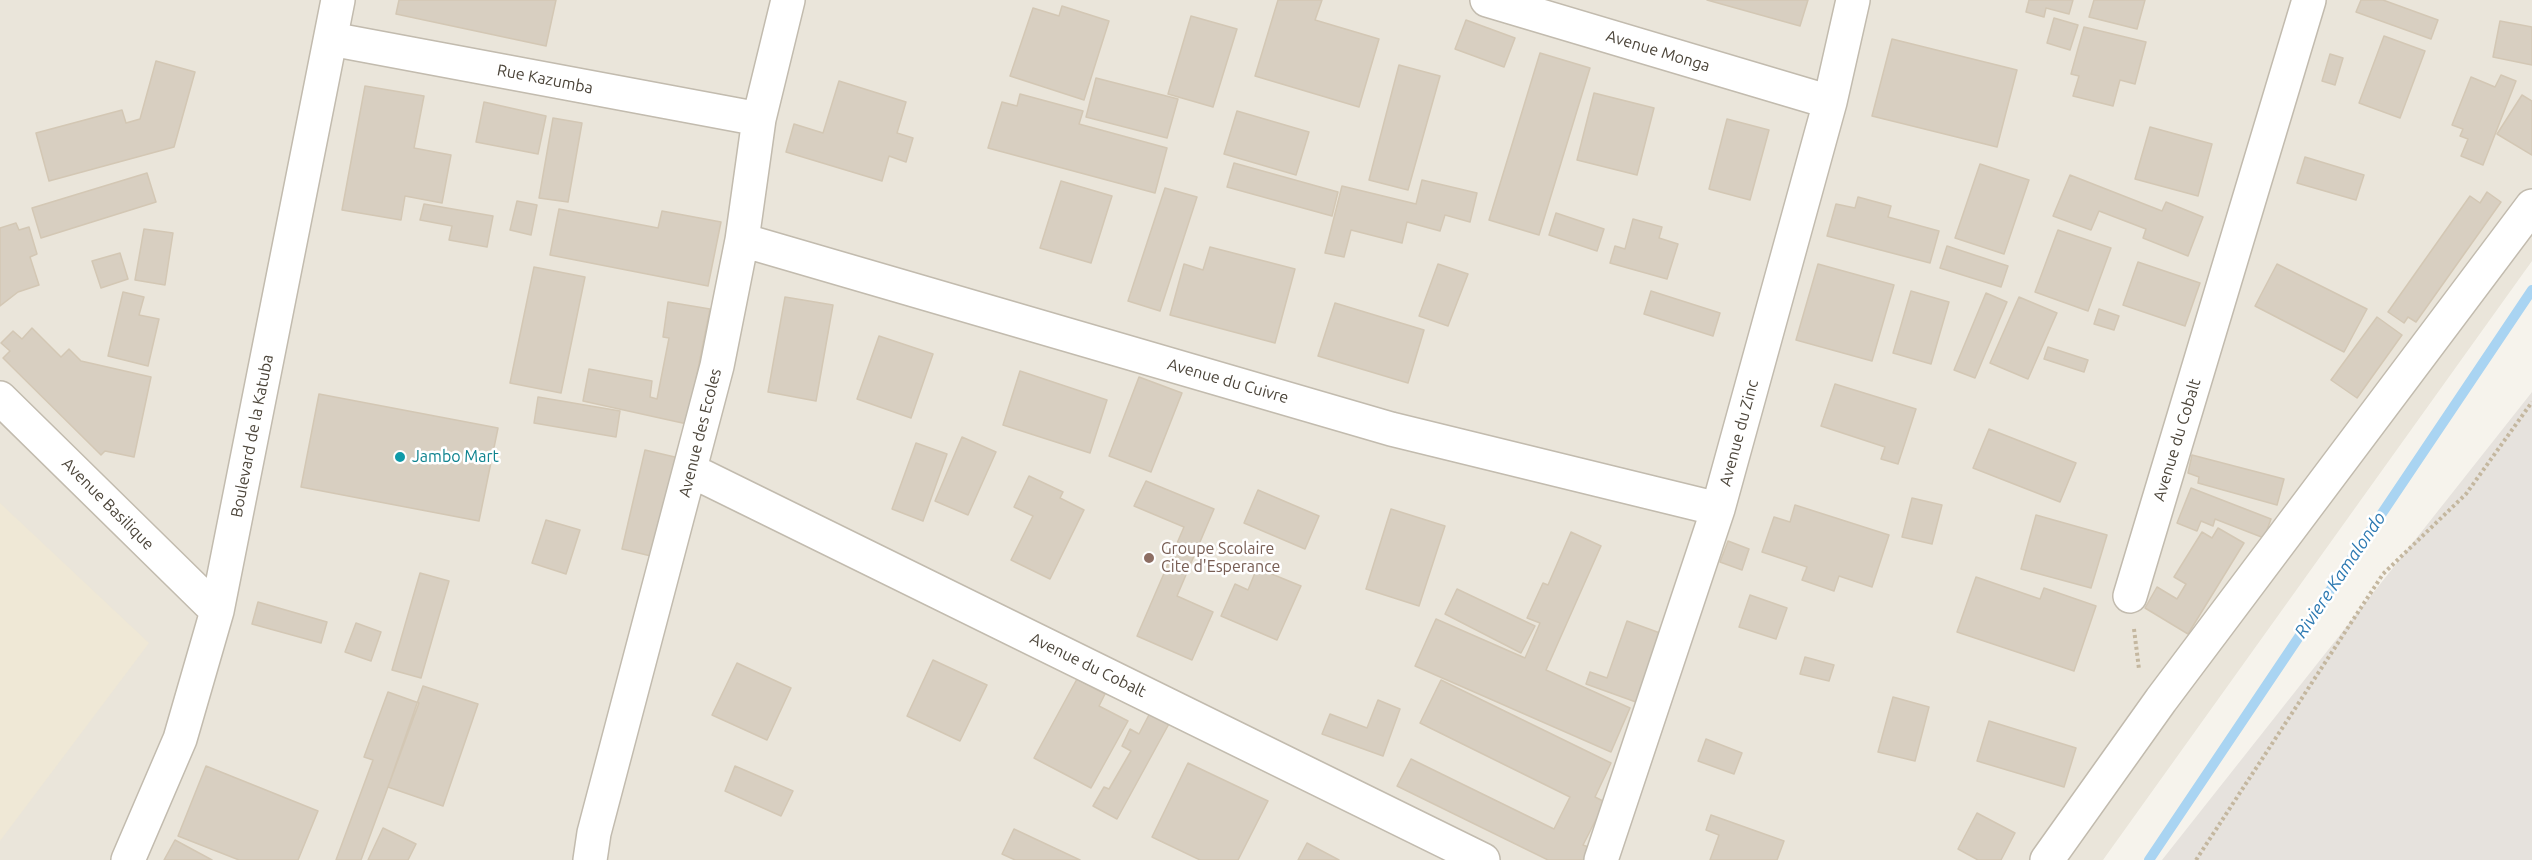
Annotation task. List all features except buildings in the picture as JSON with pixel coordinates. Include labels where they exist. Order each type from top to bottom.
[{"type":"street","name":"Boulevard de la Katuba","points":[[128,860],[180,739],[217,611],[338,0]]},
{"type":"street","name":"Avenue des Ecoles","points":[[590,860],[594,833],[692,471],[717,366],[742,240],[759,119],[788,0]]},
{"type":"street","name":"Avenue Monga","points":[[1487,0],[1830,102]]},
{"type":"street","name":"Avenue du Zinc","points":[[1601,860],[1718,509],[1830,102],[1854,0]]},
{"type":"street","name":"Avenue du Cobalt","points":[[2130,596],[2309,0]]},
{"type":"street","name":"Rue Kazumba","points":[[331,39],[759,119]]},
{"type":"street","points":[[2047,860],[2146,720],[2532,206]]},
{"type":"street","name":"Avenue du Cuivre","points":[[742,240],[1391,429],[1718,509]]},
{"type":"street","name":"Avenue Basilique","points":[[0,398],[217,611]]},
{"type":"street","name":"Avenue du Cobalt","points":[[692,471],[1483,860]]},
{"type":"path","points":[[2196,860],[2383,574],[2466,494],[2532,402]]},
{"type":"path","points":[[2130,596],[2146,720]]},
{"type":"shaded area","points":[[0,0],[2532,0],[2532,261],[2103,860],[0,860]]},
{"type":"shaded area","points":[[2532,392],[2532,860],[2162,860]]},
{"type":"shaded area","points":[[0,503],[149,643],[0,841]]},
{"type":"waterway","name":"Riviere Kamalondo","points":[[2149,860],[2532,290]]},
{"type":"place","name":"Jambo Mart","points":[[400,457]]},
{"type":"place","name":"Groupe Scolaire Cite d'Esperance","points":[[1149,558]]}]
